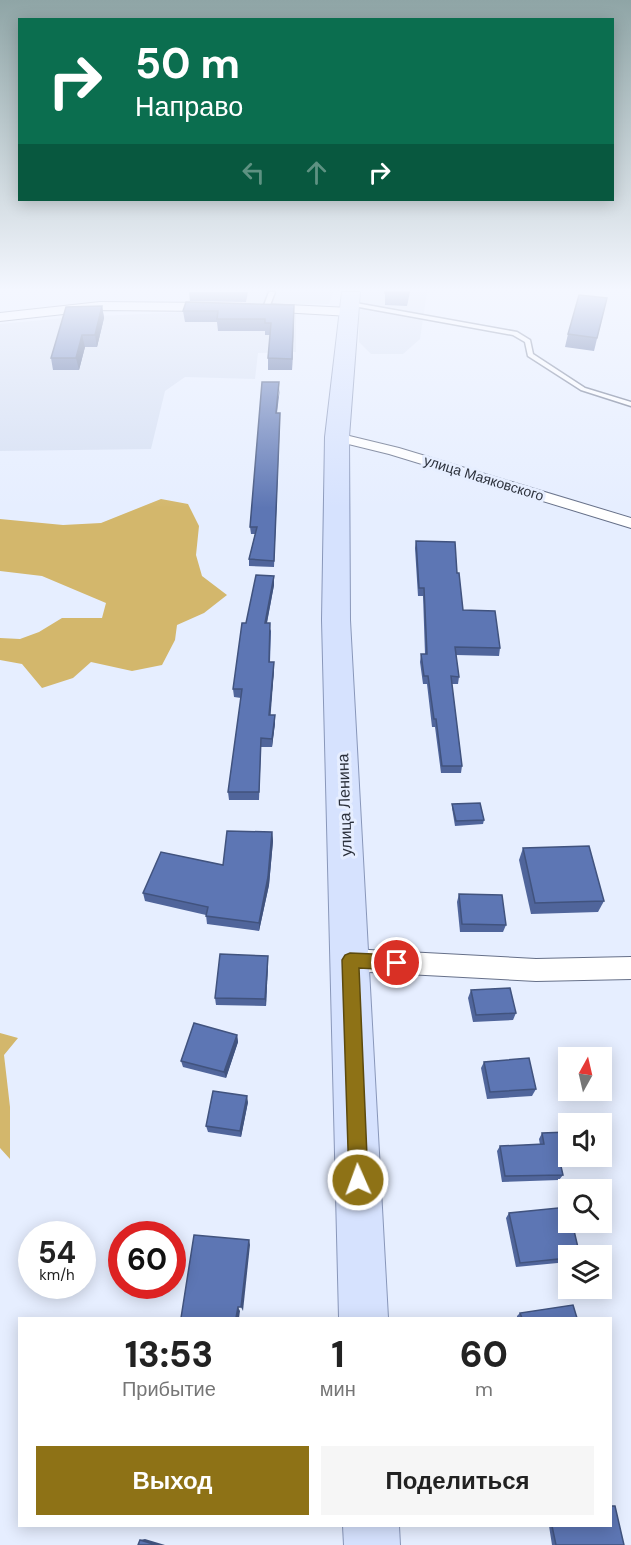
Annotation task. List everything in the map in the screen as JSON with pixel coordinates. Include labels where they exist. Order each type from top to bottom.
[{"type":"main road","name":"улица Ленина","points":[[343,364],[337,437],[336,620],[364,1317]]},
{"type":"main road","points":[[371,1527],[372,1545]]},
{"type":"street","name":"улица Маяковского","points":[[337,437],[405,454],[631,523]]},
{"type":"street","points":[[350,960],[536,970],[631,968]]},
{"type":"lane","points":[[544,364],[583,388],[631,404]]},
{"type":"shaded area","points":[[0,364],[257,364],[255,379],[185,377],[165,391],[151,449],[0,451]]},
{"type":"shaded area","points":[[161,499],[188,504],[199,526],[196,555],[202,576],[227,595],[204,613],[177,625],[175,640],[162,665],[132,671],[91,662],[73,678],[42,688],[22,664],[0,660],[0,638],[20,639],[39,632],[62,618],[102,618],[106,603],[42,576],[0,571],[0,519],[63,525],[101,523]]},
{"type":"shaded area","points":[[0,1033],[18,1038],[4,1055],[10,1107],[10,1159],[0,1148]]},
{"type":"building","points":[[262,382],[279,382],[276,413],[280,413],[274,561],[249,559],[257,527],[250,527]]},
{"type":"building","points":[[416,541],[455,542],[463,610],[495,611],[500,648],[455,647],[459,677],[451,676],[462,766],[442,766],[428,676],[424,676],[421,654],[427,654],[424,588],[419,588]]},
{"type":"building","points":[[256,575],[274,576],[265,623],[270,623],[269,662],[274,662],[269,715],[275,715],[272,739],[261,738],[259,792],[228,792],[242,689],[233,689],[242,623],[246,623]]},
{"type":"building","points":[[480,803],[484,820],[456,821],[452,804]]},
{"type":"building","points":[[227,831],[272,832],[268,877],[259,923],[206,916],[208,907],[143,893],[161,852],[223,865]]},
{"type":"building","points":[[589,846],[604,901],[535,903],[523,848]]},
{"type":"building","points":[[459,894],[502,895],[506,925],[462,924]]},
{"type":"building","points":[[220,954],[268,956],[265,999],[215,998]]},
{"type":"building","points":[[510,988],[516,1013],[476,1015],[471,990]]},
{"type":"building","points":[[194,1023],[237,1035],[224,1072],[181,1061]]},
{"type":"building","points":[[529,1058],[536,1089],[490,1092],[484,1062]]},
{"type":"building","points":[[213,1091],[247,1096],[240,1131],[206,1126]]},
{"type":"building","points":[[558,1132],[558,1167],[561,1167],[563,1175],[505,1176],[500,1146],[544,1144],[542,1133]]},
{"type":"building","points":[[558,1208],[558,1233],[575,1233],[577,1245],[558,1245],[558,1259],[520,1263],[509,1213]]},
{"type":"building","points":[[194,1235],[249,1240],[241,1307],[238,1307],[236,1317],[181,1317],[184,1299],[186,1299]]},
{"type":"building","points":[[573,1305],[577,1317],[522,1317],[520,1313]]},
{"type":"building","points":[[612,1506],[615,1506],[624,1545],[556,1545],[552,1527],[612,1527]]},
{"type":"building","points":[[140,1540],[156,1545],[138,1545]]},
{"type":"route","points":[[358,1180],[350,960],[397,963]]}]
